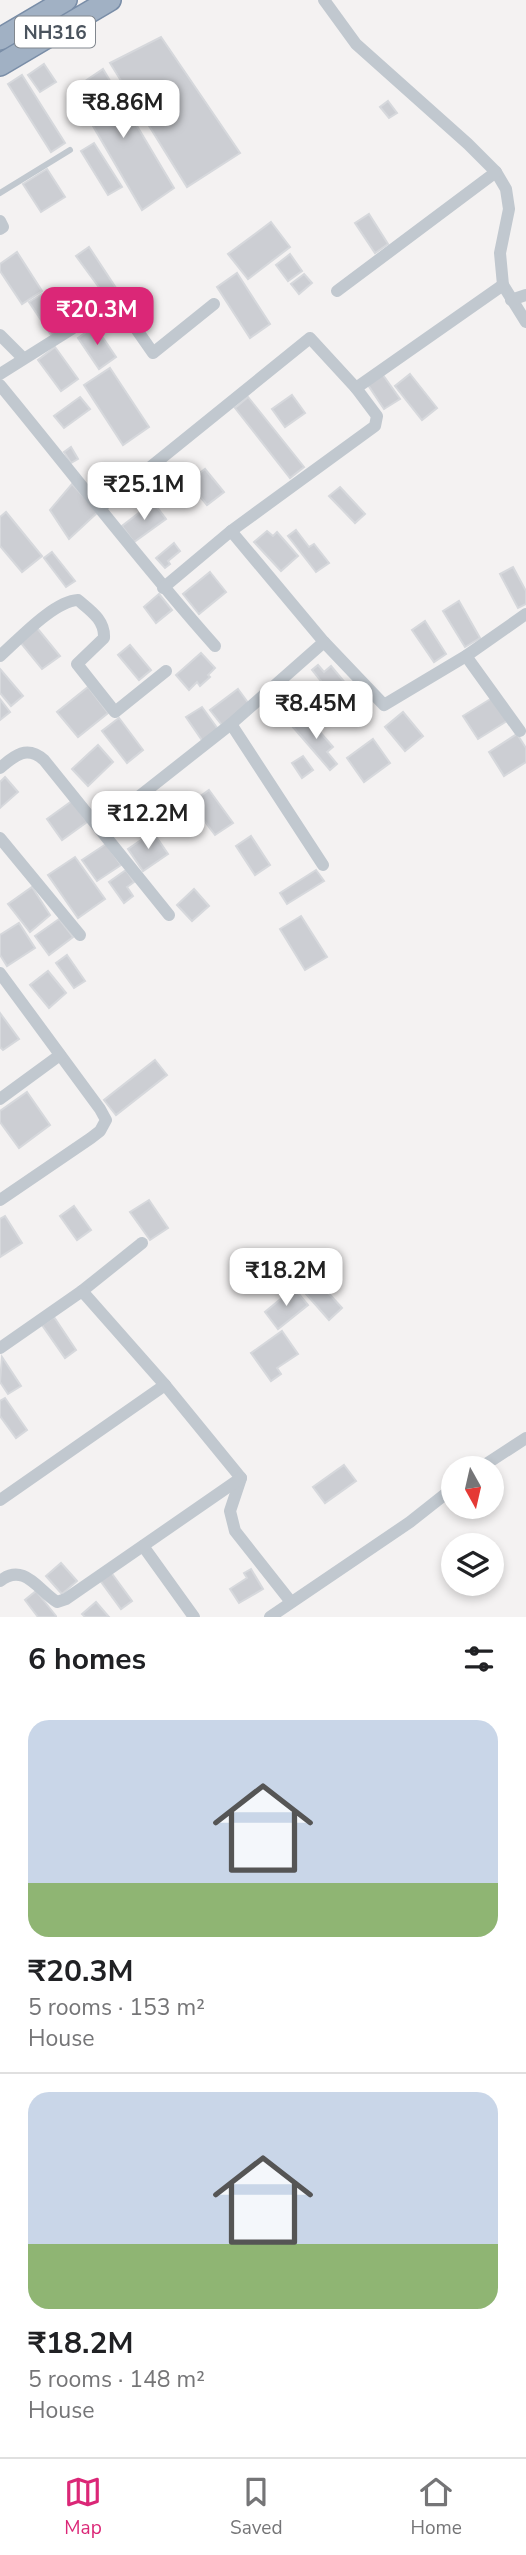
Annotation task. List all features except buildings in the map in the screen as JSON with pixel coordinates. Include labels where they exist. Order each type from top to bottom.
[{"type":"highway","name":"NH316","points":[[0,39],[66,0]]},
{"type":"highway","name":"NH316","points":[[0,65],[110,0]]},
{"type":"street","points":[[324,0],[356,44],[496,172],[506,189],[509,209],[500,253],[503,285],[526,322]]},
{"type":"street","points":[[337,291],[496,172]]},
{"type":"street","points":[[0,221],[3,227],[0,229]]},
{"type":"street","points":[[356,388],[503,285]]},
{"type":"street","points":[[511,300],[526,295]]},
{"type":"street","points":[[0,374],[105,308],[116,307],[123,310],[153,354],[214,304]]},
{"type":"street","points":[[0,335],[23,358]]},
{"type":"street","points":[[101,507],[310,338],[356,388],[377,416],[375,426],[231,531],[163,588]]},
{"type":"street","points":[[0,385],[101,507],[163,588],[215,646]]},
{"type":"street","points":[[231,531],[324,642],[384,705],[466,656],[526,614]]},
{"type":"street","points":[[0,656],[57,607],[69,600],[78,600],[99,619],[104,629],[104,638],[77,664],[115,712],[166,671]]},
{"type":"street","points":[[99,828],[231,724],[324,642]]},
{"type":"street","points":[[466,656],[520,731]]},
{"type":"street","points":[[231,724],[323,865]]},
{"type":"street","points":[[0,768],[25,751],[36,753],[169,915]]},
{"type":"street","points":[[0,838],[80,935]]},
{"type":"street","points":[[0,1200],[91,1138],[100,1131],[106,1120],[1,976]]},
{"type":"street","points":[[0,1099],[60,1055]]},
{"type":"street","points":[[0,1348],[82,1291],[142,1243]]},
{"type":"street","points":[[82,1291],[165,1385],[241,1478]]},
{"type":"street","points":[[0,1500],[165,1385]]},
{"type":"street","points":[[498,1456],[526,1438]]},
{"type":"street","points":[[0,1581],[7,1575],[21,1574],[31,1578],[47,1596],[57,1602],[66,1600],[241,1478]]},
{"type":"street","points":[[241,1478],[230,1511],[235,1531],[290,1602]]},
{"type":"street","points":[[270,1617],[410,1522],[441,1497]]},
{"type":"street","points":[[143,1546],[194,1617]]},
{"type":"lane","points":[[0,193],[70,150]]}]
